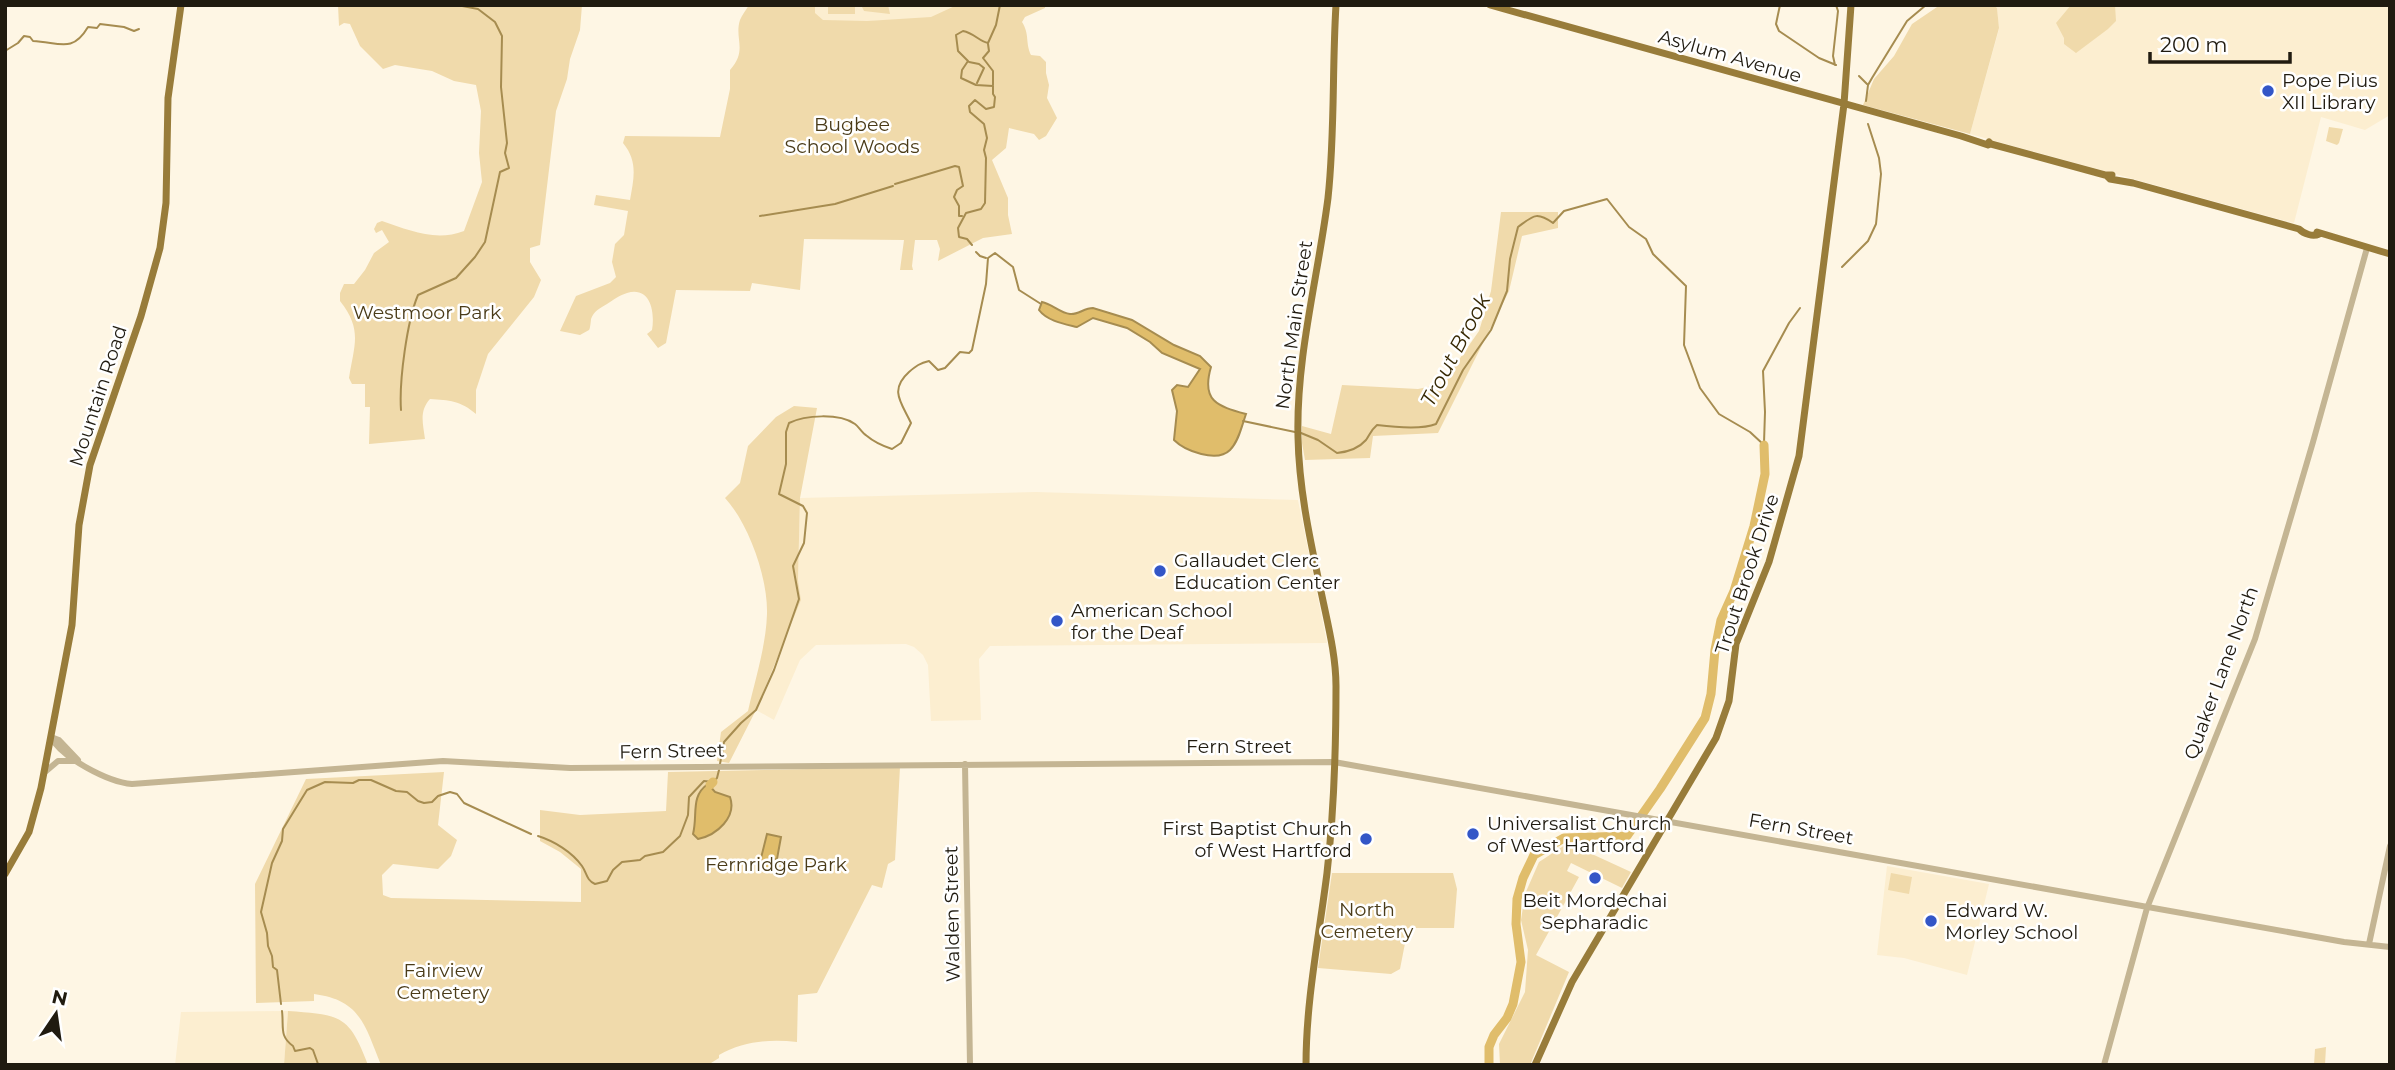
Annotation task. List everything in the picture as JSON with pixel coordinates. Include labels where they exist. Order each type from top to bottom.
[{"type":"main road","name":"Mountain Road","points":[[5,874],[29,832],[51,737],[73,617],[78,537],[86,483],[99,434],[148,292],[162,240],[167,188],[168,98],[181,5]]},
{"type":"main road","name":"North Main Street","points":[[1306,1065],[1310,991],[1327,868],[1334,762],[1335,669],[1305,510],[1297,421],[1302,361],[1330,176],[1336,5]]},
{"type":"main road","name":"Asylum Avenue","points":[[1490,5],[2390,254]]},
{"type":"main road","name":"Trout Brook Drive","points":[[1535,1065],[1572,982],[1716,738],[1723,721],[1731,691],[1737,643],[1762,583],[1797,466],[1844,104],[1851,5]]},
{"type":"street","name":"Quaker Lane North","points":[[2104,1065],[2147,908],[2255,639],[2367,248]]},
{"type":"street","name":"Fern Street","points":[[51,737],[59,740],[79,761],[104,778],[132,784],[443,761],[570,768],[1334,762],[2147,908],[2344,942],[2390,947]]},
{"type":"street","points":[[43,773],[58,761],[79,761]]},
{"type":"street","name":"Walden Street","points":[[965,764],[970,1065]]},
{"type":"street","points":[[2370,944],[2390,846]]},
{"type":"shaded area","points":[[749,5],[993,5],[995,15],[745,27]]},
{"type":"shaded area","points":[[1994,5],[2390,5],[2390,115],[2365,130],[2321,117],[2294,223],[1970,134],[1999,29],[1997,8]]},
{"type":"shaded area","points":[[1042,302],[1070,314],[1093,308],[1132,320],[1174,345],[1200,356],[1211,367],[1208,378],[1210,395],[1220,405],[1246,414],[1238,438],[1230,450],[1217,455],[1201,454],[1174,440],[1177,411],[1172,390],[1177,385],[1188,387],[1200,369],[1162,353],[1127,328],[1093,318],[1077,327],[1051,319],[1039,310]]},
{"type":"shaded area","name":"American School for the Deaf","points":[[1036,492],[1298,500],[1327,643],[990,646],[979,659],[981,720],[931,721],[928,665],[923,655],[914,647],[906,644],[816,645],[800,660],[774,720],[756,710],[801,600],[798,580],[800,498]]},
{"type":"shaded area","points":[[708,784],[715,792],[730,797],[731,811],[724,824],[712,834],[698,839],[693,834],[697,800],[702,789]]},
{"type":"shaded area","points":[[767,834],[781,837],[777,859],[771,860],[773,871],[764,868],[760,862]]},
{"type":"shaded area","name":"Edward W. Morley School","points":[[1887,866],[1989,884],[1967,975],[1904,958],[1877,955]]},
{"type":"shaded area","points":[[288,1011],[284,1065],[175,1065],[181,1012]]},
{"type":"green space","name":"Westmoor Park","points":[[338,5],[582,5],[580,30],[556,111],[540,245],[530,248],[530,262],[541,280],[534,297],[488,354],[476,390],[476,414],[454,402],[430,399],[423,413],[425,439],[369,444],[370,407],[365,407],[365,384],[352,384],[349,378],[355,338],[352,321],[340,301],[340,293],[344,284],[354,284],[374,253],[389,242],[382,230],[376,233],[374,229],[377,223],[382,221],[432,235],[464,231],[482,182],[479,153],[481,111],[476,85],[454,81],[432,71],[395,65],[383,69],[360,46],[350,24],[339,26]]},
{"type":"green space","name":"Bugbee School Woods","points":[[749,5],[815,5],[815,13],[823,20],[867,21],[931,17],[957,5],[1045,5],[1045,8],[1025,17],[1022,22],[1031,55],[1040,56],[1046,62],[1049,85],[1047,98],[1057,118],[1046,136],[1039,140],[1034,134],[1009,128],[1006,148],[992,160],[1008,198],[1012,234],[983,238],[938,261],[940,249],[937,240],[915,240],[913,270],[900,270],[904,240],[804,239],[800,290],[752,283],[750,291],[676,290],[666,343],[658,348],[647,334],[652,330],[652,309],[650,302],[641,293],[627,293],[598,310],[591,319],[589,330],[580,335],[560,331],[576,296],[610,283],[616,277],[612,262],[615,244],[624,235],[628,211],[594,205],[596,195],[630,200],[634,170],[631,156],[623,143],[625,136],[720,137],[730,89],[730,70],[738,56],[740,20]]},
{"type":"green space","points":[[828,5],[855,5],[855,14],[828,14]]},
{"type":"green space","points":[[861,5],[888,5],[890,14],[864,11]]},
{"type":"green space","points":[[1940,5],[1994,5],[1997,8],[1999,28],[1970,134],[1863,105],[1874,79],[1894,56],[1912,24]]},
{"type":"green space","points":[[2071,5],[2115,5],[2116,21],[2076,53],[2064,44],[2064,38],[2056,23]]},
{"type":"green space","points":[[2329,127],[2343,129],[2337,145],[2326,141]]},
{"type":"green space","points":[[1501,212],[1558,212],[1558,228],[1522,236],[1509,291],[1438,433],[1373,436],[1370,458],[1305,460],[1302,426],[1331,434],[1342,385],[1418,389],[1442,384],[1479,331],[1491,291]]},
{"type":"green space","points":[[794,406],[817,408],[800,498],[798,580],[801,600],[756,710],[729,763],[717,761],[721,732],[748,711],[762,651],[767,614],[764,584],[755,552],[742,522],[725,498],[740,483],[748,446],[776,417]]},
{"type":"green space","points":[[900,767],[895,860],[888,864],[882,888],[872,885],[817,993],[798,995],[797,1042],[767,1041],[748,1044],[728,1050],[711,1063],[703,1065],[381,1065],[359,1017],[342,1002],[314,994],[314,1001],[256,1003],[255,884],[306,779],[444,772],[438,825],[457,840],[451,856],[438,869],[393,864],[382,875],[383,895],[391,898],[581,902],[581,869],[560,852],[540,841],[540,810],[580,815],[666,811],[668,772]]},
{"type":"green space","points":[[1568,843],[1631,872],[1622,888],[1571,863],[1567,871],[1579,877],[1536,955],[1569,972],[1530,1065],[1500,1065],[1499,1044],[1525,992],[1528,950],[1521,920],[1525,894],[1539,862]]},
{"type":"green space","name":"North Cemetery","points":[[1332,873],[1453,873],[1457,889],[1454,928],[1408,928],[1400,969],[1391,974],[1318,968]]},
{"type":"green space","points":[[1891,873],[1912,877],[1909,894],[1888,890]]},
{"type":"green space","points":[[288,1011],[320,1014],[340,1020],[355,1036],[368,1065],[284,1065]]},
{"type":"green space","points":[[2326,1047],[2325,1065],[2314,1065],[2315,1049]]},
{"type":"waterway","points":[[401,410],[405,351],[410,320],[418,295],[456,278],[475,257],[485,242],[500,172],[509,168],[505,153],[507,143],[501,87],[502,36],[495,22],[478,9],[457,5]]},
{"type":"waterway","points":[[972,245],[967,239],[959,237],[958,228],[966,213],[981,209],[985,203],[984,150],[987,138],[984,124],[970,112],[969,106],[975,100],[986,109],[994,107],[995,97],[993,86],[976,85],[961,78],[962,70],[968,61],[958,51],[956,35],[963,31],[988,43],[996,25],[1000,5]]},
{"type":"waterway","points":[[1780,5],[1776,24],[1779,31],[1819,58],[1836,65]]},
{"type":"waterway","points":[[1835,65],[1833,56],[1838,11],[1836,5]]},
{"type":"waterway","points":[[1866,101],[1868,85],[1907,21],[1926,5]]},
{"type":"waterway","points":[[5,51],[24,36],[33,41],[70,44],[88,27],[97,28],[100,24],[134,31],[139,29]]},
{"type":"waterway","points":[[988,44],[989,51],[983,58],[993,71],[993,85]]},
{"type":"waterway","points":[[969,62],[984,68],[977,83]]},
{"type":"waterway","points":[[1859,76],[1867,84]]},
{"type":"waterway","points":[[1842,267],[1868,241],[1876,224],[1881,174],[1868,124]]},
{"type":"waterway","points":[[895,184],[959,167],[963,186],[957,190],[954,197],[959,206],[959,216],[962,216]]},
{"type":"waterway","points":[[760,216],[835,204],[893,186]]},
{"type":"waterway","name":"Trout Brook","points":[[1301,433],[1318,440],[1337,453],[1360,445],[1377,425],[1415,427],[1436,424],[1463,370],[1491,330],[1507,291],[1510,259],[1518,227],[1535,216],[1553,223],[1564,211],[1607,199],[1629,227],[1646,239],[1653,254],[1686,286],[1684,345],[1700,388],[1719,414],[1750,432],[1764,445]]},
{"type":"waterway","points":[[976,252],[986,258]]},
{"type":"waterway","name":"Trout Brook","points":[[720,764],[724,742],[756,710],[774,670],[799,599],[793,566],[804,543],[807,513],[803,506],[779,494],[786,464],[786,432],[789,423],[813,417],[848,420],[873,440],[892,449],[901,443],[911,423],[898,391],[903,378],[914,368],[929,361],[938,370],[945,368],[960,352],[969,353],[972,350],[986,284],[988,258],[995,253],[1013,267],[1019,290],[1041,304]]},
{"type":"waterway","points":[[1764,443],[1763,371],[1800,308]]},
{"type":"waterway","name":"Trout Brook","points":[[1243,421],[1295,432]]},
{"type":"waterway","name":"Trout Brook","points":[[1489,1065],[1489,1047],[1513,1004],[1521,962],[1516,924],[1517,899],[1534,855],[1564,838],[1627,836],[1705,718],[1721,620],[1734,591],[1754,526],[1765,474],[1764,445]]},
{"type":"waterway","name":"Trout Brook","points":[[538,836],[573,856],[595,884],[607,881],[613,870],[622,862],[640,860],[645,856],[663,852],[680,836],[688,815],[689,797],[704,781],[713,782],[719,770]]},
{"type":"waterway","name":"Trout Brook","points":[[281,1004],[277,970],[273,967],[261,912],[272,863],[282,841],[283,829],[307,790],[325,782],[353,783],[371,780],[396,791],[407,792],[424,803],[432,802],[438,796],[450,792],[457,794],[464,803],[531,834]]},
{"type":"waterway","name":"Trout Brook","points":[[710,785],[713,782]]},
{"type":"waterway","name":"Trout Brook","points":[[282,1011],[284,1035],[295,1051],[310,1048],[318,1064],[337,1065]]},
{"type":"place","name":"Pope Pius XII Library","points":[[2268,91]]},
{"type":"place","name":"Gallaudet Clerc Education Center","points":[[1160,571]]},
{"type":"place","name":"American School for the Deaf","points":[[1057,621]]},
{"type":"place","name":"Universalist Church of West Hartford","points":[[1473,834]]},
{"type":"place","name":"First Baptist Church of West Hartford","points":[[1366,839]]},
{"type":"place","name":"Beit Mordechai Sepharadic","points":[[1595,878]]},
{"type":"place","name":"Edward W. Morley School","points":[[1931,921]]},
{"type":"park label","name":"Fernridge Park","points":[[776,864]]},
{"type":"park label","name":"Fairview Cemetery","points":[[443,981]]}]
